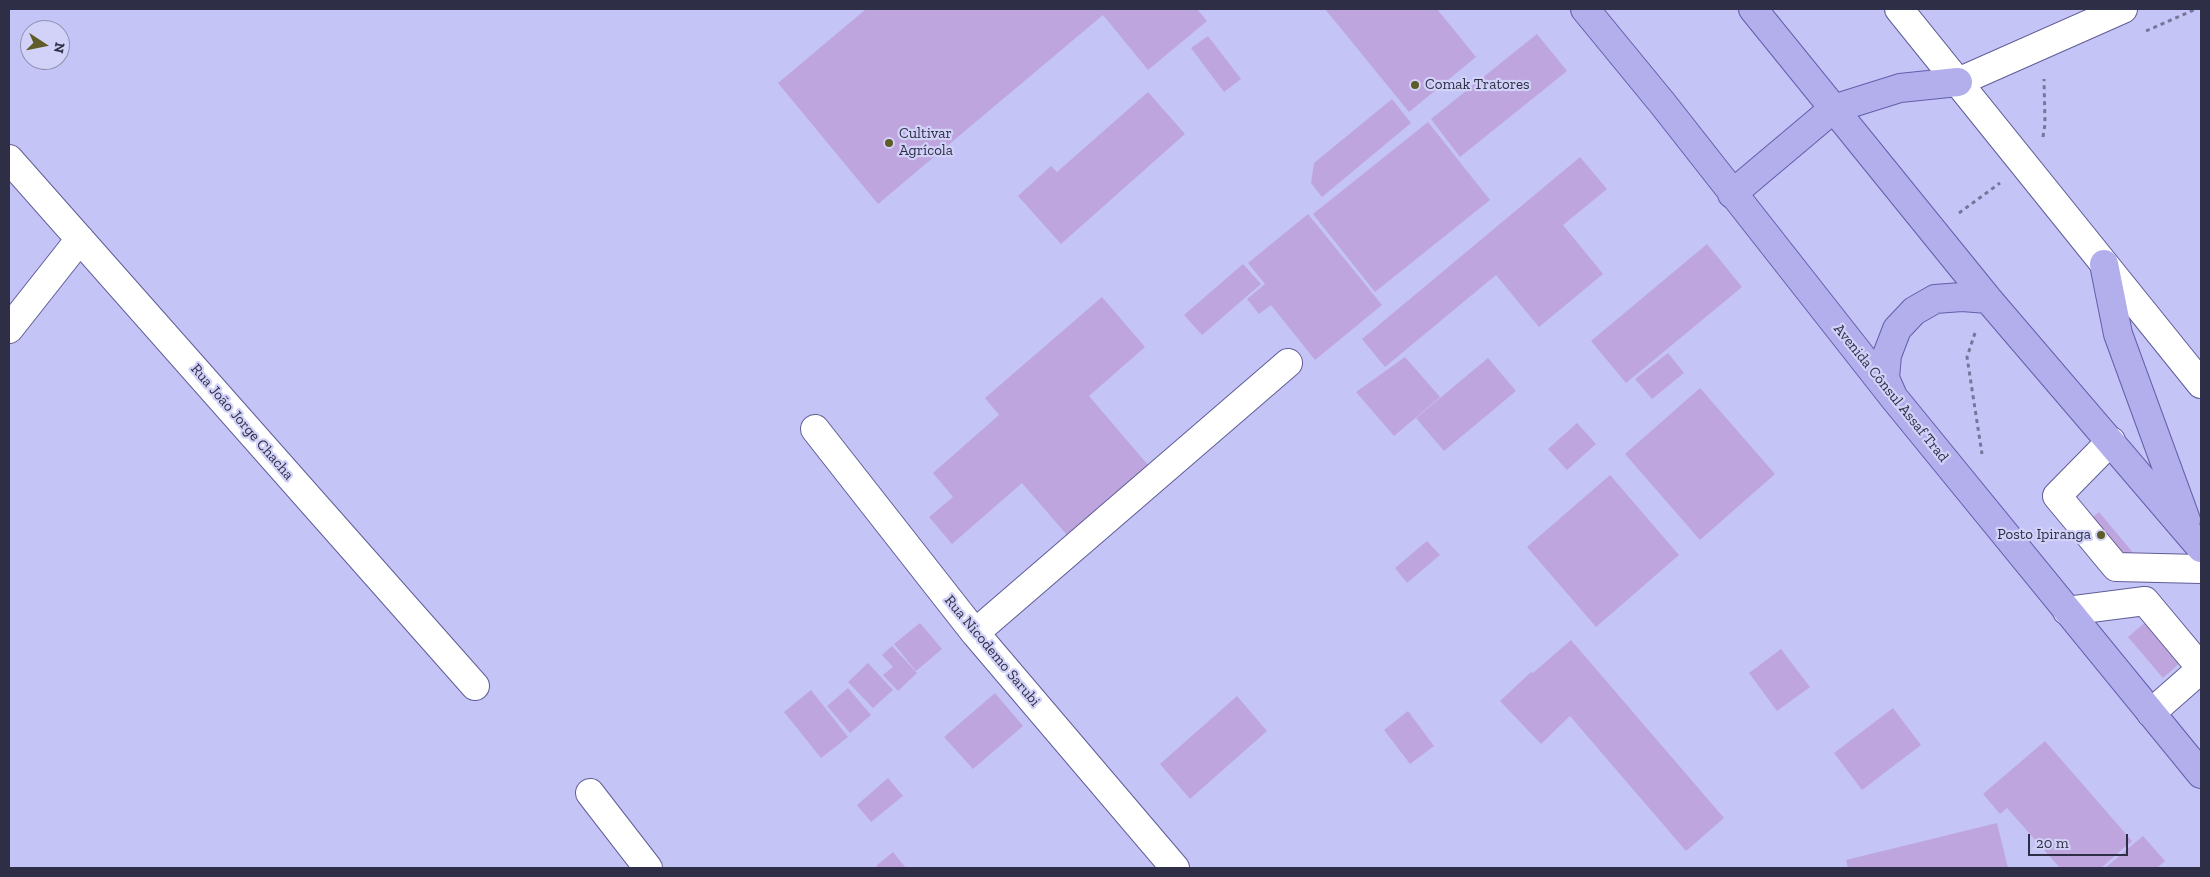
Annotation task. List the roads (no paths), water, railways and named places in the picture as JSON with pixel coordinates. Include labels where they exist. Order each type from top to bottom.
[{"type":"main road","name":"Avenida Cônsul Assaf Trad","points":[[1585,9],[1663,104],[1894,398],[2201,774]]},
{"type":"main road","points":[[1753,9],[1988,299],[2197,542]]},
{"type":"main road","points":[[1732,194],[1833,109],[1900,88],[1958,82]]},
{"type":"main road","points":[[2104,264],[2118,334],[2197,542]]},
{"type":"main road","points":[[1894,398],[1885,378],[1887,355],[1897,329],[1914,311],[1935,299],[1962,296],[1988,299]]},
{"type":"street","points":[[1899,9],[2201,384]]},
{"type":"street","points":[[1958,82],[2123,9]]},
{"type":"street","name":"Rua João Jorge Chacha","points":[[9,159],[475,686]]},
{"type":"street","points":[[9,329],[80,239]]},
{"type":"street","points":[[975,633],[1288,363]]},
{"type":"street","name":"Rua Nicodemo Sarubi","points":[[815,428],[975,633],[1175,868]]},
{"type":"street","points":[[2111,441],[2057,496],[2116,567],[2201,569]]},
{"type":"street","points":[[2068,611],[2145,601],[2197,673],[2151,713]]},
{"type":"street","points":[[590,793],[648,868]]},
{"type":"place","name":"Comak Tratores","points":[[1415,85]]},
{"type":"place","name":"Cultivar Agrícola","points":[[889,143]]},
{"type":"place","name":"Posto Ipiranga","points":[[2101,535]]}]
